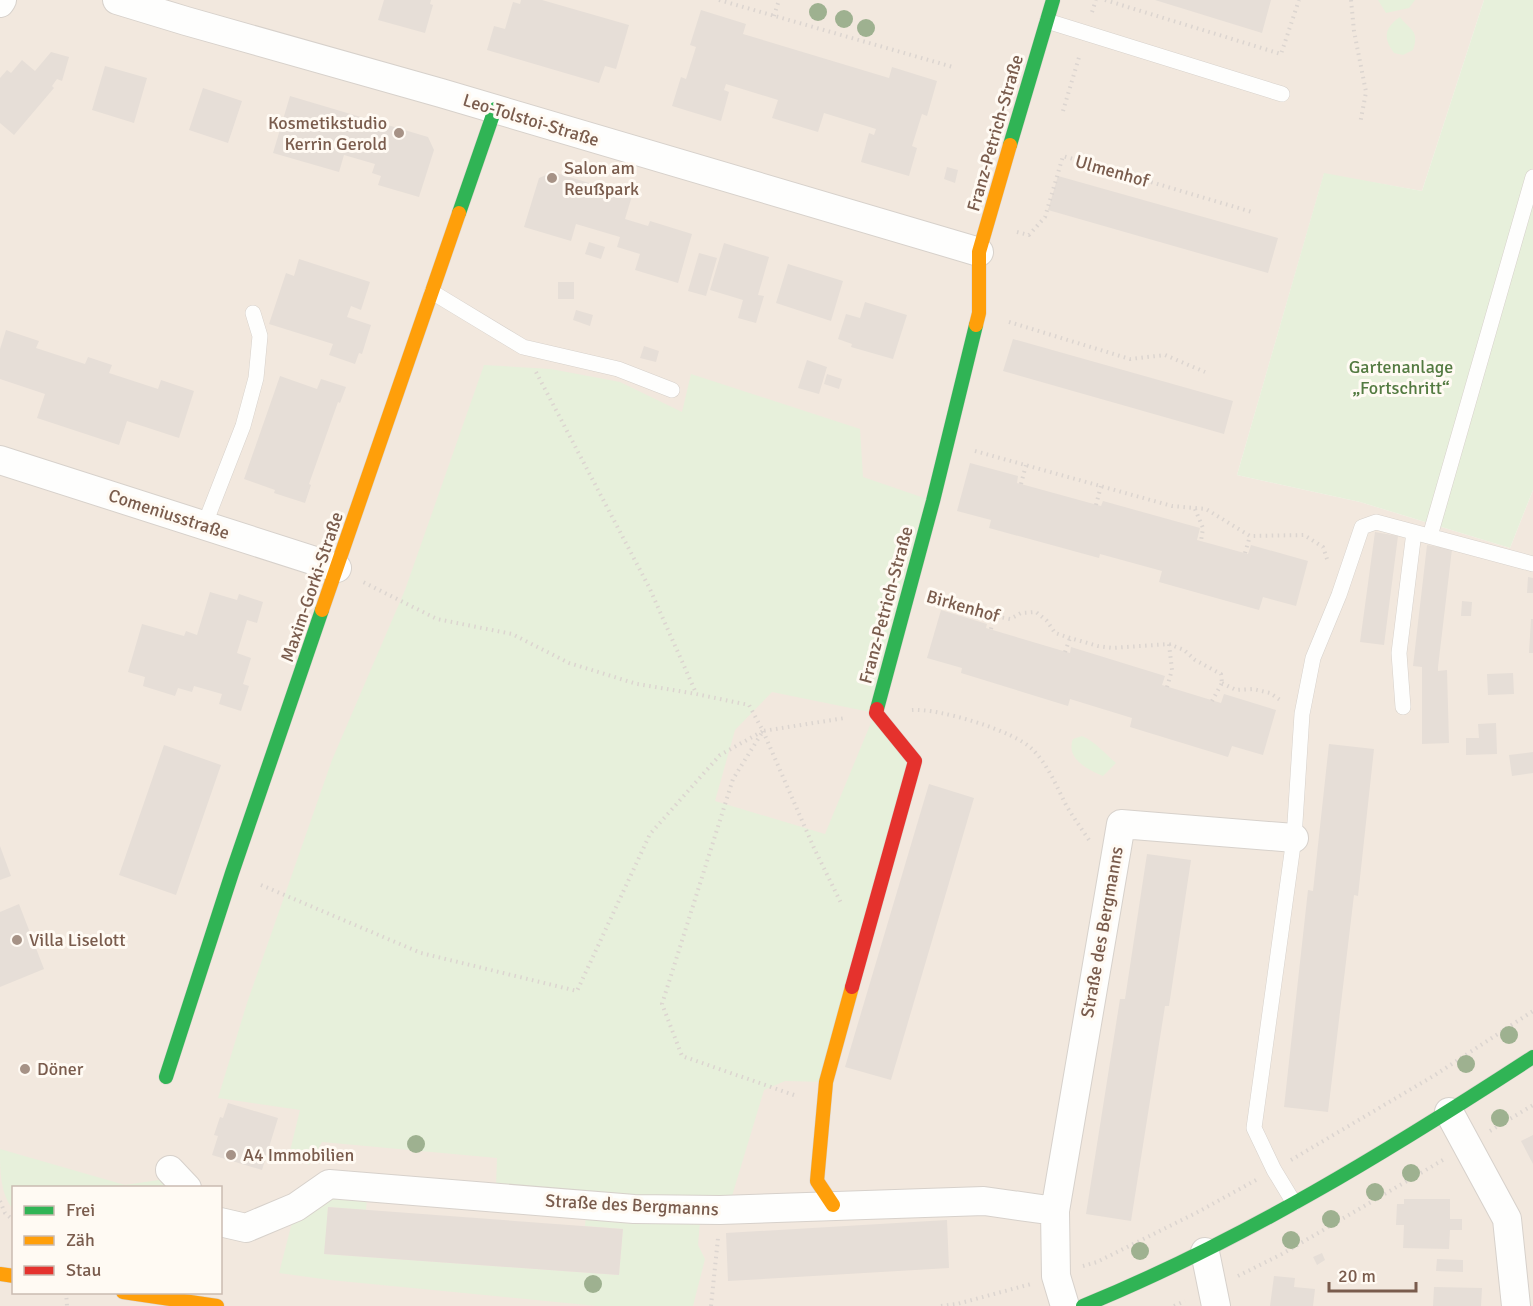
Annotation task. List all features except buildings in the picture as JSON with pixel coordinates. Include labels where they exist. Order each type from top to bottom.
[{"type":"street","name":"Leo-Tolstoi-Straße","points":[[117,0],[495,110],[983,238]]},
{"type":"street","name":"Franz-Petrich-Straße","points":[[833,1205],[817,1181],[826,1082],[915,761],[876,713],[933,501],[979,313],[983,238],[1053,0]]},
{"type":"street","name":"Maxim-Gorki-Straße","points":[[166,1077],[232,873],[495,110]]},
{"type":"street","name":"Comeniusstraße","points":[[0,460],[337,568]]},
{"type":"street","name":"Straße des Bergmanns","points":[[1065,1306],[1056,1276],[1055,1211],[1121,824],[1294,838]]},
{"type":"street","points":[[1083,1306],[1131,1287],[1205,1252],[1294,1203],[1449,1112],[1533,1057]]},
{"type":"street","points":[[1449,1112],[1507,1219],[1516,1306]]},
{"type":"street","name":"Straße des Bergmanns","points":[[222,1222],[246,1228],[296,1207],[329,1184],[634,1209],[720,1210],[984,1201],[1055,1211]]},
{"type":"street","points":[[1205,1252],[1214,1297]]},
{"type":"street","points":[[129,1294],[185,1304],[217,1306]]},
{"type":"lane","points":[[1047,21],[1282,94]]},
{"type":"lane","points":[[1430,536],[1533,177]]},
{"type":"lane","points":[[432,292],[523,347],[618,369],[672,390]]},
{"type":"lane","points":[[204,526],[243,426],[256,378],[260,336],[253,313]]},
{"type":"lane","points":[[1294,1203],[1274,1170],[1254,1128],[1294,838],[1302,714],[1313,658],[1339,595],[1362,527],[1376,522],[1533,564]]},
{"type":"lane","points":[[1403,707],[1399,653],[1414,532]]},
{"type":"path","points":[[719,0],[953,67]]},
{"type":"path","points":[[774,16],[779,0]]},
{"type":"path","points":[[1105,0],[1281,54],[1299,0]]},
{"type":"path","points":[[1351,0],[1354,31],[1366,92],[1360,124]]},
{"type":"path","name":"Ulmenhof","points":[[983,238],[1029,235],[1045,217],[1063,156],[1252,212]]},
{"type":"path","points":[[979,313],[1130,359],[1165,355],[1205,372]]},
{"type":"path","points":[[523,347],[649,587],[696,693]]},
{"type":"path","points":[[946,443],[1172,506],[1206,509],[1250,536],[1304,535]]},
{"type":"path","points":[[1021,484],[1026,465]]},
{"type":"path","points":[[1096,505],[1101,486]]},
{"type":"path","points":[[1194,508],[1203,528],[1201,541]]},
{"type":"path","points":[[1245,554],[1250,536]]},
{"type":"path","points":[[337,568],[437,620],[512,634],[569,663],[637,684],[696,693],[749,705],[843,907]]},
{"type":"path","name":"Birkenhof","points":[[909,591],[1010,619],[1022,613],[1036,612],[1047,621],[1055,633],[1098,646],[1112,648],[1169,644]]},
{"type":"path","points":[[991,629],[994,616]]},
{"type":"path","points":[[1065,652],[1070,638]]},
{"type":"path","points":[[1167,687],[1172,670],[1169,644],[1184,650],[1195,660],[1221,674],[1222,683],[1212,701]]},
{"type":"path","points":[[1222,683],[1236,690],[1253,689],[1270,693],[1302,714]]},
{"type":"path","points":[[232,873],[421,953],[577,991],[650,834],[720,755],[763,731],[876,713],[921,709],[952,715],[1010,735],[1032,748],[1046,767],[1068,808],[1093,846],[1116,853]]},
{"type":"path","points":[[763,731],[732,779],[662,1004],[682,1056],[823,1106]]},
{"type":"path","points":[[941,1306],[1028,1285],[1097,1262],[1176,1223],[1274,1170],[1435,1075],[1533,1011]]},
{"type":"path","points":[[1214,1297],[1533,1105]]},
{"type":"path","points":[[0,1201],[5,1213],[12,1219]]},
{"type":"path","points":[[711,1306],[720,1210]]},
{"type":"shaded area","points":[[0,0],[1484,0],[1422,191],[1324,174],[1237,475],[1360,502],[1510,548],[1533,490],[1533,1306],[0,1306]]},
{"type":"green space","points":[[1378,0],[1415,0],[1409,8],[1386,13]]},
{"type":"green space","name":"Gartenanlage „Fortschritt“","points":[[1484,0],[1533,0],[1533,490],[1510,548],[1360,502],[1237,475],[1324,173],[1422,191]]},
{"type":"green space","points":[[1400,17],[1412,30],[1415,38],[1413,50],[1403,55],[1394,53],[1387,38],[1388,29]]},
{"type":"green space","points":[[484,365],[551,369],[620,382],[682,412],[691,374],[860,429],[863,477],[933,501],[876,713],[915,761],[826,1082],[785,1081],[764,1090],[729,1206],[496,1187],[497,1158],[322,1142],[309,1165],[289,1155],[300,1110],[218,1098],[247,1003],[332,760],[405,590]],"holes":[[[772,692],[875,713],[825,834],[715,801],[735,730]]]},
{"type":"green space","points":[[1082,736],[1116,763],[1103,776],[1091,771],[1075,758],[1071,746],[1073,739]]},
{"type":"green space","points":[[0,1149],[125,1185],[165,1179],[174,1186],[12,1186],[12,1208],[5,1196]]},
{"type":"green space","points":[[368,1187],[366,1210],[328,1207],[325,1254],[619,1275],[623,1229],[585,1226],[586,1213],[700,1220],[698,1245],[705,1259],[693,1306],[597,1306],[279,1273],[296,1207]]},
{"type":"traffic: fast","points":[[1010,145],[1053,0]]},
{"type":"traffic: fast","points":[[459,213],[495,109]]},
{"type":"traffic: fast","points":[[877,709],[933,501],[976,325]]},
{"type":"traffic: fast","points":[[166,1077],[232,873],[322,610]]},
{"type":"traffic: fast","points":[[1083,1306],[1200,1253],[1258,1223],[1370,1160],[1533,1057]]},
{"type":"traffic: slow","points":[[976,325],[979,313],[979,252],[1010,145]]},
{"type":"traffic: slow","points":[[322,610],[459,213]]},
{"type":"traffic: slow","points":[[833,1205],[817,1181],[826,1082],[852,987]]},
{"type":"traffic: slow","points":[[0,1274],[12,1276]]},
{"type":"traffic: slow","points":[[136,1294],[217,1306]]},
{"type":"traffic: jam","points":[[852,987],[915,761],[876,713],[877,709]]},
{"type":"place","name":"Kosmetikstudio Kerrin Gerold","points":[[399,133]]},
{"type":"place","name":"Salon am Reußpark","points":[[552,178]]},
{"type":"place","name":"Villa Liselott","points":[[17,940]]},
{"type":"place","name":"Döner","points":[[25,1069]]},
{"type":"place","name":"A4 Immobilien","points":[[231,1155]]}]
